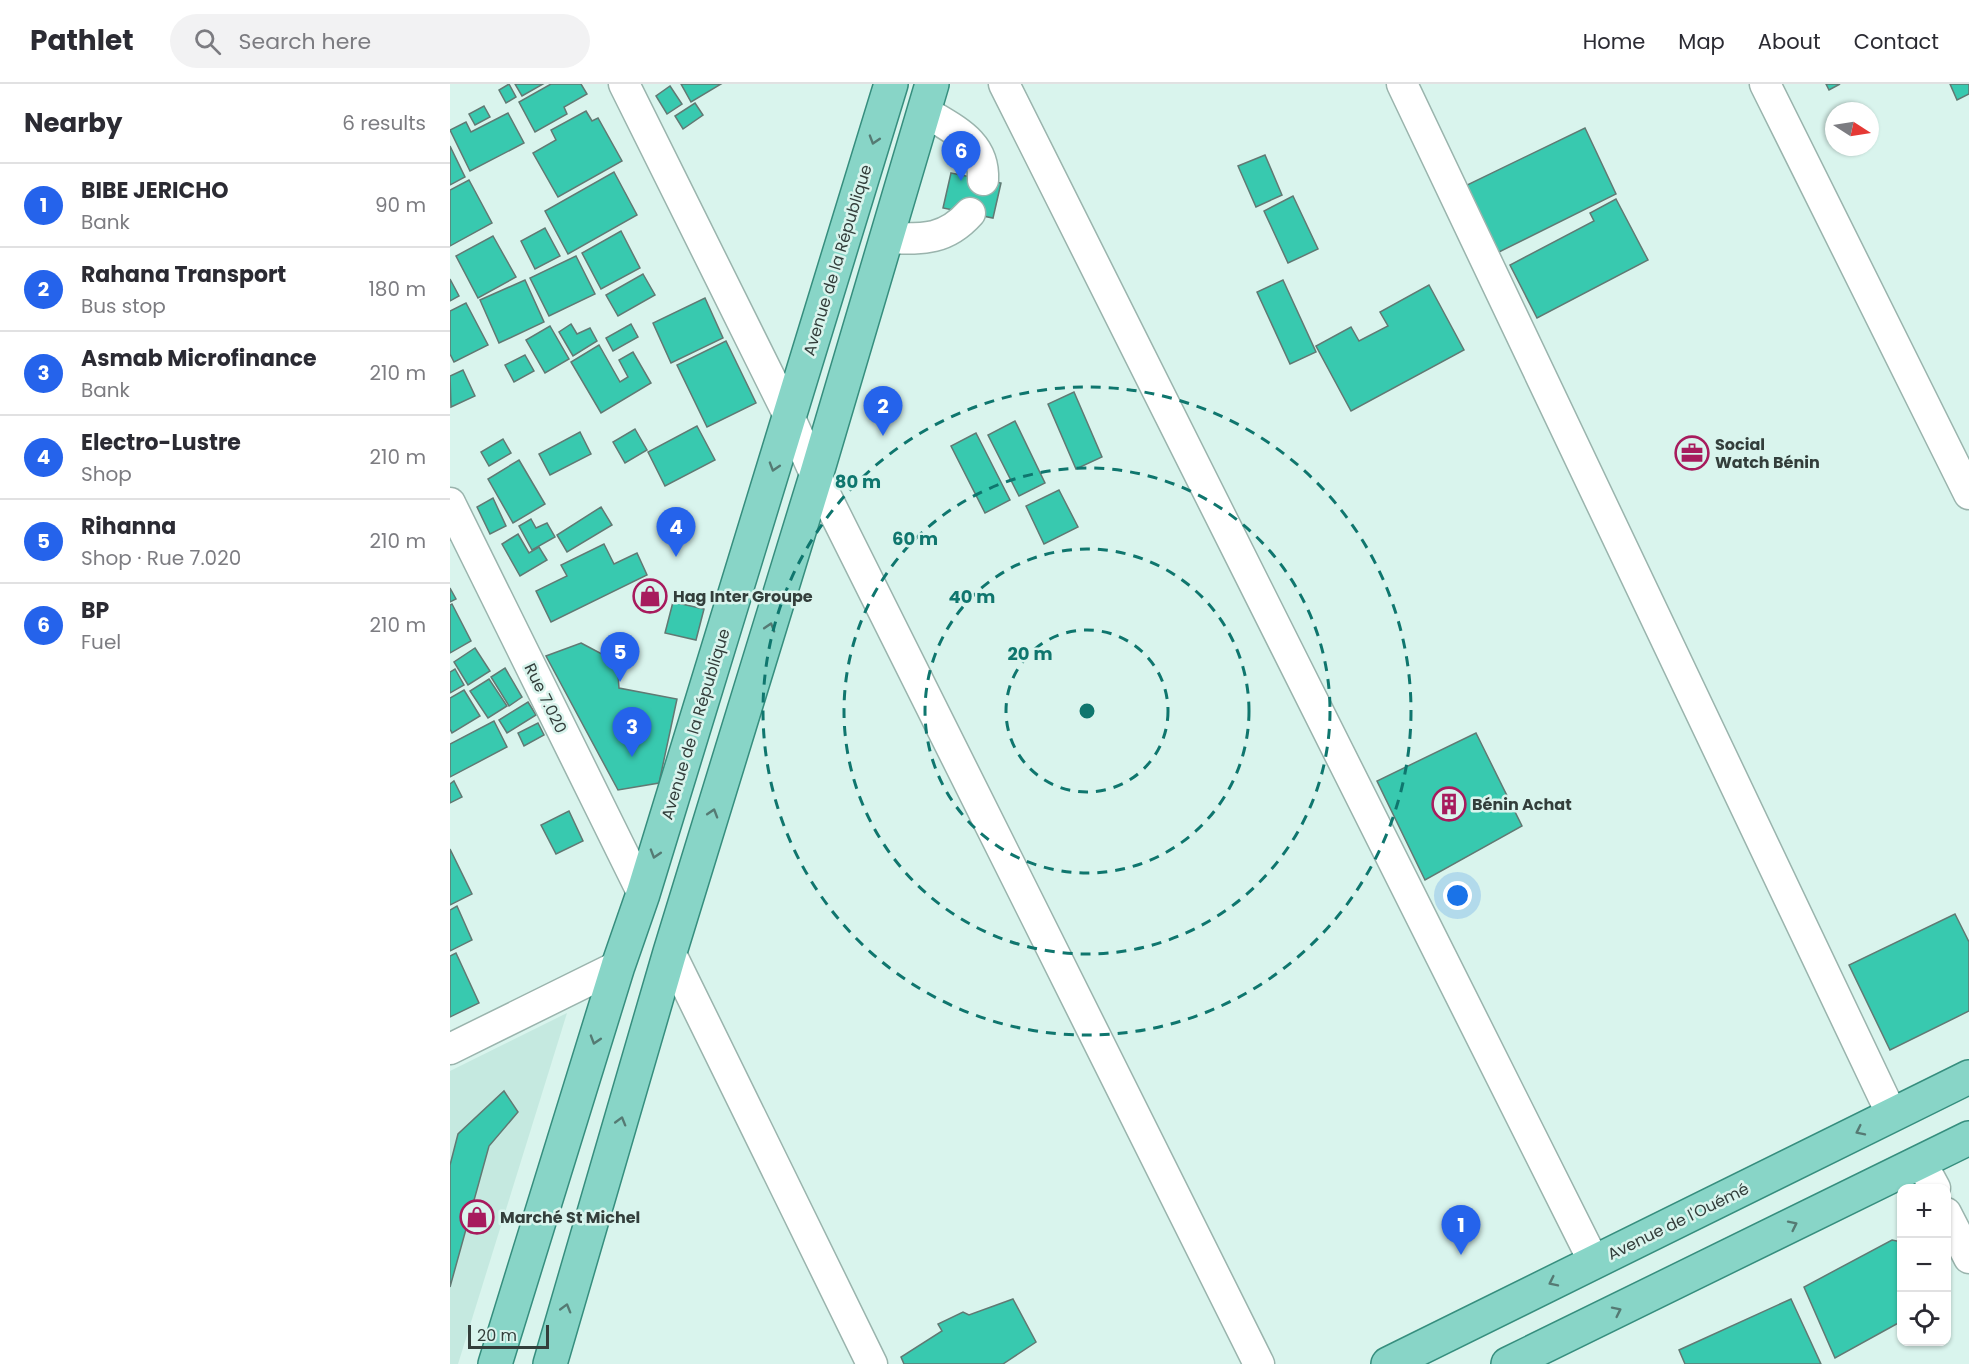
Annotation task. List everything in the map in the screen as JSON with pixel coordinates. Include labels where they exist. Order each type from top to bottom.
[{"type":"main road","name":"Avenue de la République","points":[[495,1364],[618,966],[643,894],[891,84]]},
{"type":"main road","points":[[550,1364],[670,952],[816,476],[928,97]]},
{"type":"main road","name":"Avenue de l'Ouémé","points":[[1388,1364],[1969,1077]]},
{"type":"main road","points":[[1509,1364],[1928,1175],[1969,1138]]},
{"type":"street","points":[[624,84],[789,416],[816,476],[1258,1364]]},
{"type":"street","points":[[1004,84],[1594,1262]]},
{"type":"street","points":[[1402,84],[1892,1115]]},
{"type":"street","points":[[1765,84],[1969,494]]},
{"type":"street","points":[[928,97],[972,141],[984,168],[983,180]]},
{"type":"street","points":[[886,238],[926,239],[958,227],[970,213]]},
{"type":"street","name":"Rue 7.020","points":[[450,503],[643,894]]},
{"type":"street","points":[[670,952],[872,1364]]},
{"type":"street","points":[[450,1049],[618,966]]},
{"type":"street","points":[[1951,1221],[1969,1258]]},
{"type":"shaded area","name":"Marché St Michel","points":[[567,1013],[458,1364],[450,1364],[450,1071]]},
{"type":"building","points":[[509,84],[516,97],[506,103],[499,90]]},
{"type":"building","points":[[515,84],[543,84],[522,96]]},
{"type":"building","points":[[551,84],[581,84],[587,94],[564,107],[567,114],[535,132],[519,102]]},
{"type":"building","points":[[681,84],[721,84],[691,102]]},
{"type":"building","points":[[1826,84],[1840,84],[1829,90]]},
{"type":"building","points":[[1950,84],[1969,84],[1969,94],[1957,100]]},
{"type":"building","points":[[670,86],[682,104],[667,114],[656,96]]},
{"type":"building","points":[[695,103],[703,115],[683,129],[675,116]]},
{"type":"building","points":[[484,106],[490,117],[475,125],[469,114]]},
{"type":"building","points":[[586,111],[592,121],[598,118],[622,161],[558,197],[533,153],[556,140],[551,130]]},
{"type":"building","points":[[508,113],[524,143],[470,171],[450,130],[466,122],[471,132]]},
{"type":"building","points":[[1585,128],[1616,194],[1497,253],[1465,186]]},
{"type":"building","points":[[450,146],[465,177],[450,185]]},
{"type":"building","points":[[1265,155],[1282,195],[1256,207],[1238,166]]},
{"type":"building","points":[[614,172],[637,215],[568,254],[545,211]]},
{"type":"building","points":[[951,173],[1001,183],[993,218],[943,208]]},
{"type":"building","points":[[469,180],[492,223],[450,246],[450,190]]},
{"type":"building","points":[[1293,196],[1318,249],[1288,263],[1264,211]]},
{"type":"building","points":[[1616,199],[1648,260],[1537,318],[1510,265],[1594,221],[1590,213]]},
{"type":"building","points":[[545,228],[560,256],[535,269],[521,241]]},
{"type":"building","points":[[621,231],[640,268],[601,289],[582,253]]},
{"type":"building","points":[[493,236],[516,277],[478,298],[456,256]]},
{"type":"building","points":[[576,256],[595,294],[549,316],[530,278]]},
{"type":"building","points":[[643,274],[655,295],[618,316],[606,295]]},
{"type":"building","points":[[450,279],[459,296],[450,301]]},
{"type":"building","points":[[525,280],[544,322],[499,343],[480,300]]},
{"type":"building","points":[[1283,280],[1316,352],[1290,364],[1257,292]]},
{"type":"building","points":[[1429,285],[1464,350],[1351,411],[1316,346],[1351,327],[1359,341],[1388,326],[1380,312]]},
{"type":"building","points":[[705,298],[723,338],[671,363],[653,323]]},
{"type":"building","points":[[466,303],[488,345],[454,362],[450,354],[450,311]]},
{"type":"building","points":[[571,324],[577,334],[590,328],[597,341],[573,356],[559,332]]},
{"type":"building","points":[[631,324],[638,337],[613,351],[606,338]]},
{"type":"building","points":[[550,326],[569,359],[545,373],[526,340]]},
{"type":"building","points":[[726,341],[756,403],[707,427],[677,365]]},
{"type":"building","points":[[599,345],[620,382],[628,377],[619,360],[633,352],[651,383],[601,413],[571,362]]},
{"type":"building","points":[[525,355],[534,371],[514,382],[505,365]]},
{"type":"building","points":[[463,370],[475,396],[451,407],[450,376]]},
{"type":"building","points":[[1074,392],[1102,457],[1076,469],[1048,404]]},
{"type":"building","points":[[1015,421],[1045,483],[1019,496],[988,435]]},
{"type":"building","points":[[697,426],[715,460],[665,486],[648,452]]},
{"type":"building","points":[[635,429],[647,450],[625,463],[613,442]]},
{"type":"building","points":[[580,432],[591,454],[550,475],[539,454]]},
{"type":"building","points":[[976,433],[1010,500],[985,513],[951,446]]},
{"type":"building","points":[[503,439],[511,453],[489,466],[481,452]]},
{"type":"building","points":[[519,460],[545,504],[513,523],[488,479]]},
{"type":"building","points":[[1059,490],[1078,527],[1044,544],[1026,506]]},
{"type":"building","points":[[493,498],[506,526],[490,534],[477,507]]},
{"type":"building","points":[[601,507],[612,525],[567,552],[557,535]]},
{"type":"building","points":[[531,519],[536,528],[547,523],[555,537],[532,550],[519,526]]},
{"type":"building","points":[[518,534],[529,553],[539,547],[547,560],[520,576],[502,544]]},
{"type":"building","points":[[604,544],[614,564],[637,553],[647,575],[551,622],[536,591],[567,576],[561,565]]},
{"type":"building","points":[[450,588],[456,599],[450,602]]},
{"type":"building","points":[[673,602],[704,609],[696,640],[665,633]]},
{"type":"building","points":[[452,604],[471,641],[450,653],[450,605]]},
{"type":"building","points":[[581,643],[617,662],[619,688],[677,699],[659,783],[618,790],[546,656]]},
{"type":"building","points":[[475,648],[490,671],[468,685],[454,662]]},
{"type":"building","points":[[505,668],[522,697],[509,706],[491,677]]},
{"type":"building","points":[[455,669],[464,685],[450,693],[450,672]]},
{"type":"building","points":[[489,679],[507,706],[488,718],[470,691]]},
{"type":"building","points":[[464,690],[480,716],[452,733],[450,698]]},
{"type":"building","points":[[528,702],[536,715],[507,733],[499,720]]},
{"type":"building","points":[[494,721],[507,747],[450,777],[450,744]]},
{"type":"building","points":[[538,723],[544,735],[524,746],[518,733]]},
{"type":"building","name":"Bénin Achat","points":[[1476,733],[1522,826],[1425,880],[1377,781]]},
{"type":"building","points":[[454,781],[462,797],[450,803],[450,784]]},
{"type":"building","points":[[569,811],[583,841],[556,854],[541,825]]},
{"type":"building","points":[[450,849],[472,894],[450,905]]},
{"type":"building","points":[[457,906],[472,940],[450,951],[450,910]]},
{"type":"building","points":[[1955,914],[1969,942],[1969,1011],[1890,1050],[1849,965]]},
{"type":"building","points":[[456,953],[479,1003],[450,1017],[450,956]]},
{"type":"building","points":[[504,1091],[518,1112],[489,1146],[450,1287],[450,1165],[458,1134]]},
{"type":"building","points":[[1892,1240],[1897,1241],[1897,1324],[1835,1358],[1804,1287]]},
{"type":"building","points":[[1013,1299],[1036,1342],[1003,1364],[904,1364],[901,1357],[942,1331],[938,1324],[963,1312],[969,1315]]},
{"type":"building","points":[[1791,1299],[1821,1364],[1685,1364],[1679,1350]]},
{"type":"place","name":"BP","points":[[961,181]]},
{"type":"place","name":"Rahana Transport","points":[[883,436]]},
{"type":"place","name":"Social Watch Bénin","points":[[1692,453]]},
{"type":"place","name":"Electro-Lustre","points":[[676,557]]},
{"type":"place","name":"Hag Inter Groupe","points":[[650,596]]},
{"type":"place","name":"Rihanna","points":[[620,682]]},
{"type":"place","name":"Asmab Microfinance","points":[[632,757]]},
{"type":"place","name":"Bénin Achat","points":[[1449,804]]},
{"type":"place","name":"Marché St Michel","points":[[477,1217]]},
{"type":"place","name":"BIBE JERICHO","points":[[1461,1255]]}]
